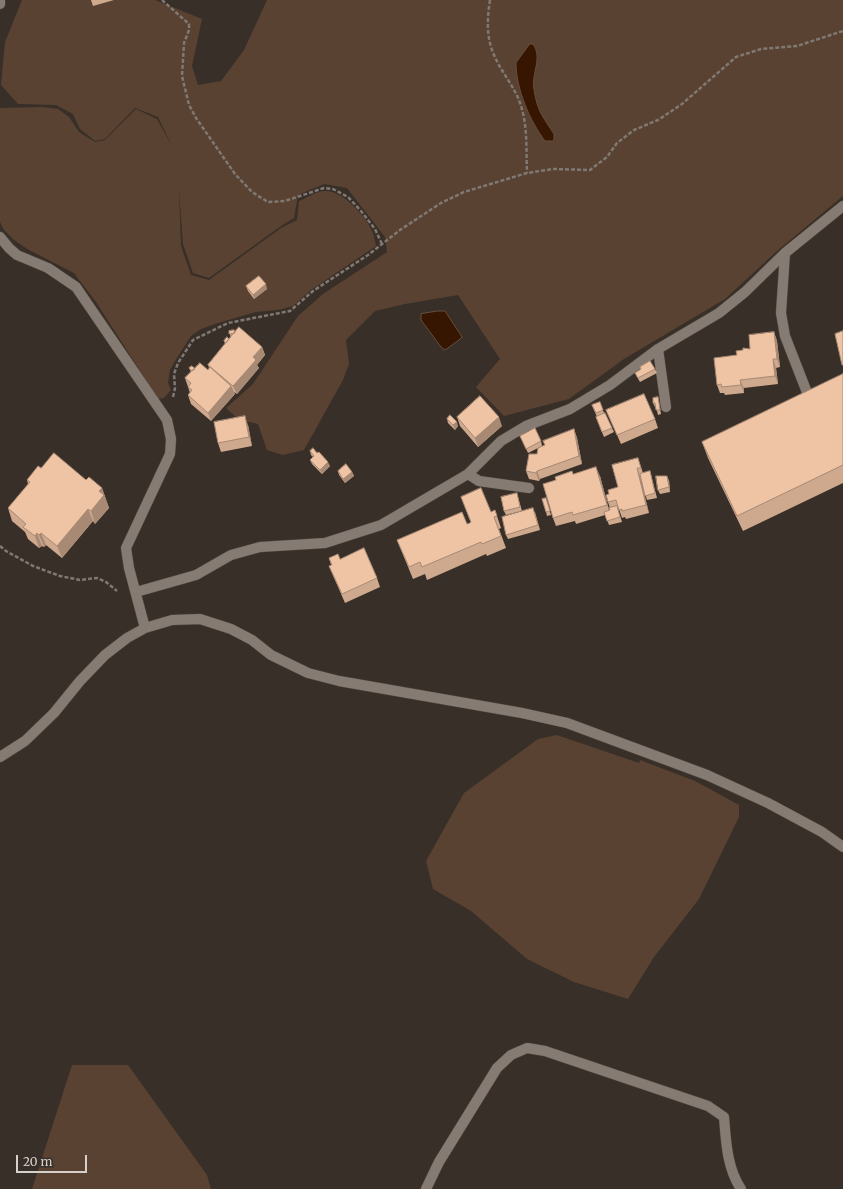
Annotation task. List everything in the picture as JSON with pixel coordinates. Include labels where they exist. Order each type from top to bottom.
[{"type":"street","points":[[136,592],[196,575],[231,555],[260,547],[325,543],[381,525],[468,474],[501,441],[526,426],[570,409],[610,385],[658,349],[719,313],[745,292],[785,253],[843,206]]},
{"type":"street","points":[[0,237],[17,255],[48,268],[76,287],[167,420],[172,439],[170,454],[126,548],[145,628]]},
{"type":"street","points":[[785,253],[781,313],[785,336],[808,395]]},
{"type":"street","points":[[658,349],[666,407]]},
{"type":"street","points":[[468,474],[479,481],[530,488]]},
{"type":"street","points":[[0,757],[25,740],[54,713],[80,681],[105,655],[127,638],[145,628],[172,620],[200,619],[231,629],[252,640],[271,655],[308,673],[339,681],[522,713],[567,723],[707,775],[768,803],[822,832],[843,847]]},
{"type":"street","points":[[426,1189],[439,1162],[497,1068],[511,1055],[527,1048],[545,1051],[708,1106],[724,1117],[727,1151],[736,1181],[741,1189]]},
{"type":"path","points":[[162,0],[189,24],[189,30],[184,43],[182,76],[189,105],[196,118],[235,174],[252,192],[268,202],[285,201],[324,188],[333,189],[348,197],[361,211],[375,229],[382,244]]},
{"type":"path","points":[[490,0],[487,20],[490,43],[494,56],[520,102],[525,124],[527,173]]},
{"type":"path","points":[[167,420],[175,388],[174,374],[178,363],[193,340],[228,323],[290,311],[314,291],[400,230],[441,203],[464,192],[527,173],[553,169],[590,170],[607,157],[617,143],[634,130],[658,120],[682,104],[736,56],[761,49],[797,46],[843,31]]},
{"type":"path","points":[[0,546],[33,566],[60,576],[80,580],[97,578],[106,582],[123,595],[136,592]]},
{"type":"shaded area","points":[[22,0],[155,0],[202,19],[192,66],[198,85],[221,81],[244,50],[267,0],[843,0],[843,196],[777,251],[725,299],[624,359],[569,399],[504,416],[476,387],[500,359],[458,295],[375,311],[346,340],[349,364],[343,380],[304,450],[283,455],[267,450],[258,424],[238,419],[226,408],[253,384],[298,316],[323,294],[387,252],[385,237],[347,188],[324,184],[298,195],[294,218],[209,278],[193,273],[183,244],[179,190],[172,146],[158,117],[135,108],[105,139],[95,141],[80,129],[73,114],[56,105],[18,104],[1,85],[5,42]]},
{"type":"shaded area","points":[[530,44],[533,44],[537,55],[534,77],[535,97],[541,113],[554,134],[553,141],[545,141],[539,133],[529,114],[518,83],[516,63]]},
{"type":"shaded area","points":[[43,107],[58,109],[69,117],[79,132],[95,142],[105,140],[136,109],[157,119],[172,146],[179,190],[181,246],[191,275],[209,280],[281,228],[297,220],[299,201],[322,191],[332,192],[339,195],[346,199],[359,211],[369,225],[376,246],[311,290],[293,306],[278,310],[256,312],[218,323],[201,329],[191,336],[170,370],[168,383],[171,390],[164,398],[158,399],[96,302],[74,273],[29,250],[14,240],[4,230],[0,222],[0,108]]},
{"type":"shaded area","points":[[445,311],[462,337],[445,350],[441,347],[421,320],[421,314]]},
{"type":"shaded area","points":[[557,735],[639,763],[640,760],[695,781],[739,805],[739,817],[699,899],[654,957],[628,999],[574,982],[527,959],[471,911],[433,889],[426,861],[464,793],[538,739]]},
{"type":"shaded area","points":[[72,1065],[128,1065],[207,1175],[211,1189],[32,1189]]},
{"type":"building","points":[[259,276],[266,284],[253,295],[246,286]]},
{"type":"building","points":[[239,327],[262,347],[253,357],[256,360],[233,386],[208,365]]},
{"type":"building","points":[[234,330],[235,333],[229,334],[229,331]]},
{"type":"building","points":[[843,331],[843,365],[842,365],[835,334]]},
{"type":"building","points":[[774,332],[777,359],[773,359],[775,376],[740,380],[741,385],[722,387],[721,384],[717,385],[714,358],[737,355],[736,351],[743,350],[743,348],[750,349],[749,335]]},
{"type":"building","points":[[227,337],[229,339],[226,343],[224,341]]},
{"type":"building","points":[[650,361],[655,369],[638,378],[635,373],[641,369],[640,367]]},
{"type":"building","points":[[200,363],[208,370],[210,367],[231,386],[208,413],[188,395],[192,390],[188,387],[191,383],[185,378]]},
{"type":"building","points":[[192,366],[195,369],[192,371],[189,368]]},
{"type":"building","points":[[843,374],[843,465],[737,516],[702,442]]},
{"type":"building","points":[[644,394],[655,419],[617,435],[606,410]]},
{"type":"building","points":[[480,396],[499,417],[475,438],[457,417]]},
{"type":"building","points":[[658,397],[660,410],[656,410],[655,403],[653,403],[653,398]]},
{"type":"building","points":[[600,402],[603,410],[596,413],[592,405]]},
{"type":"building","points":[[605,413],[612,428],[602,432],[596,417]]},
{"type":"building","points":[[450,415],[457,422],[453,425],[447,419]]},
{"type":"building","points":[[245,416],[249,437],[218,443],[214,422]]},
{"type":"building","points":[[535,428],[541,441],[526,449],[520,436]]},
{"type":"building","points":[[574,429],[579,456],[537,471],[536,473],[526,471],[529,454],[537,454],[538,448],[545,445],[543,441]]},
{"type":"building","points":[[313,448],[328,462],[320,470],[310,460],[314,456],[310,451]]},
{"type":"building","points":[[54,453],[86,480],[89,477],[102,488],[99,491],[104,495],[91,511],[88,509],[57,546],[41,533],[39,535],[37,533],[35,536],[23,527],[26,524],[8,508],[30,482],[27,480],[38,466],[41,468]]},
{"type":"building","points":[[638,458],[641,468],[637,468],[646,505],[622,511],[622,509],[619,510],[616,500],[608,502],[606,495],[609,494],[608,490],[618,487],[612,465]]},
{"type":"building","points":[[346,464],[352,472],[343,479],[338,471]]},
{"type":"building","points":[[596,467],[607,505],[573,515],[572,512],[553,518],[543,484],[556,480],[555,477],[572,471],[573,474]]},
{"type":"building","points":[[650,471],[655,493],[645,496],[640,474]]},
{"type":"building","points":[[656,476],[667,476],[669,487],[658,490]]},
{"type":"building","points":[[481,488],[491,512],[495,510],[497,516],[494,517],[501,536],[482,544],[481,542],[422,567],[420,562],[409,567],[397,540],[462,512],[467,524],[470,523],[471,522],[461,497]]},
{"type":"building","points":[[517,493],[520,507],[504,511],[501,497]]},
{"type":"building","points":[[546,498],[550,511],[546,512],[542,499]]},
{"type":"building","points":[[617,506],[620,517],[607,521],[604,512],[610,510],[609,508]]},
{"type":"building","points":[[533,508],[538,525],[506,535],[502,517]]},
{"type":"building","points":[[364,548],[377,578],[342,594],[329,566],[332,565],[329,558],[338,554],[340,559]]}]
